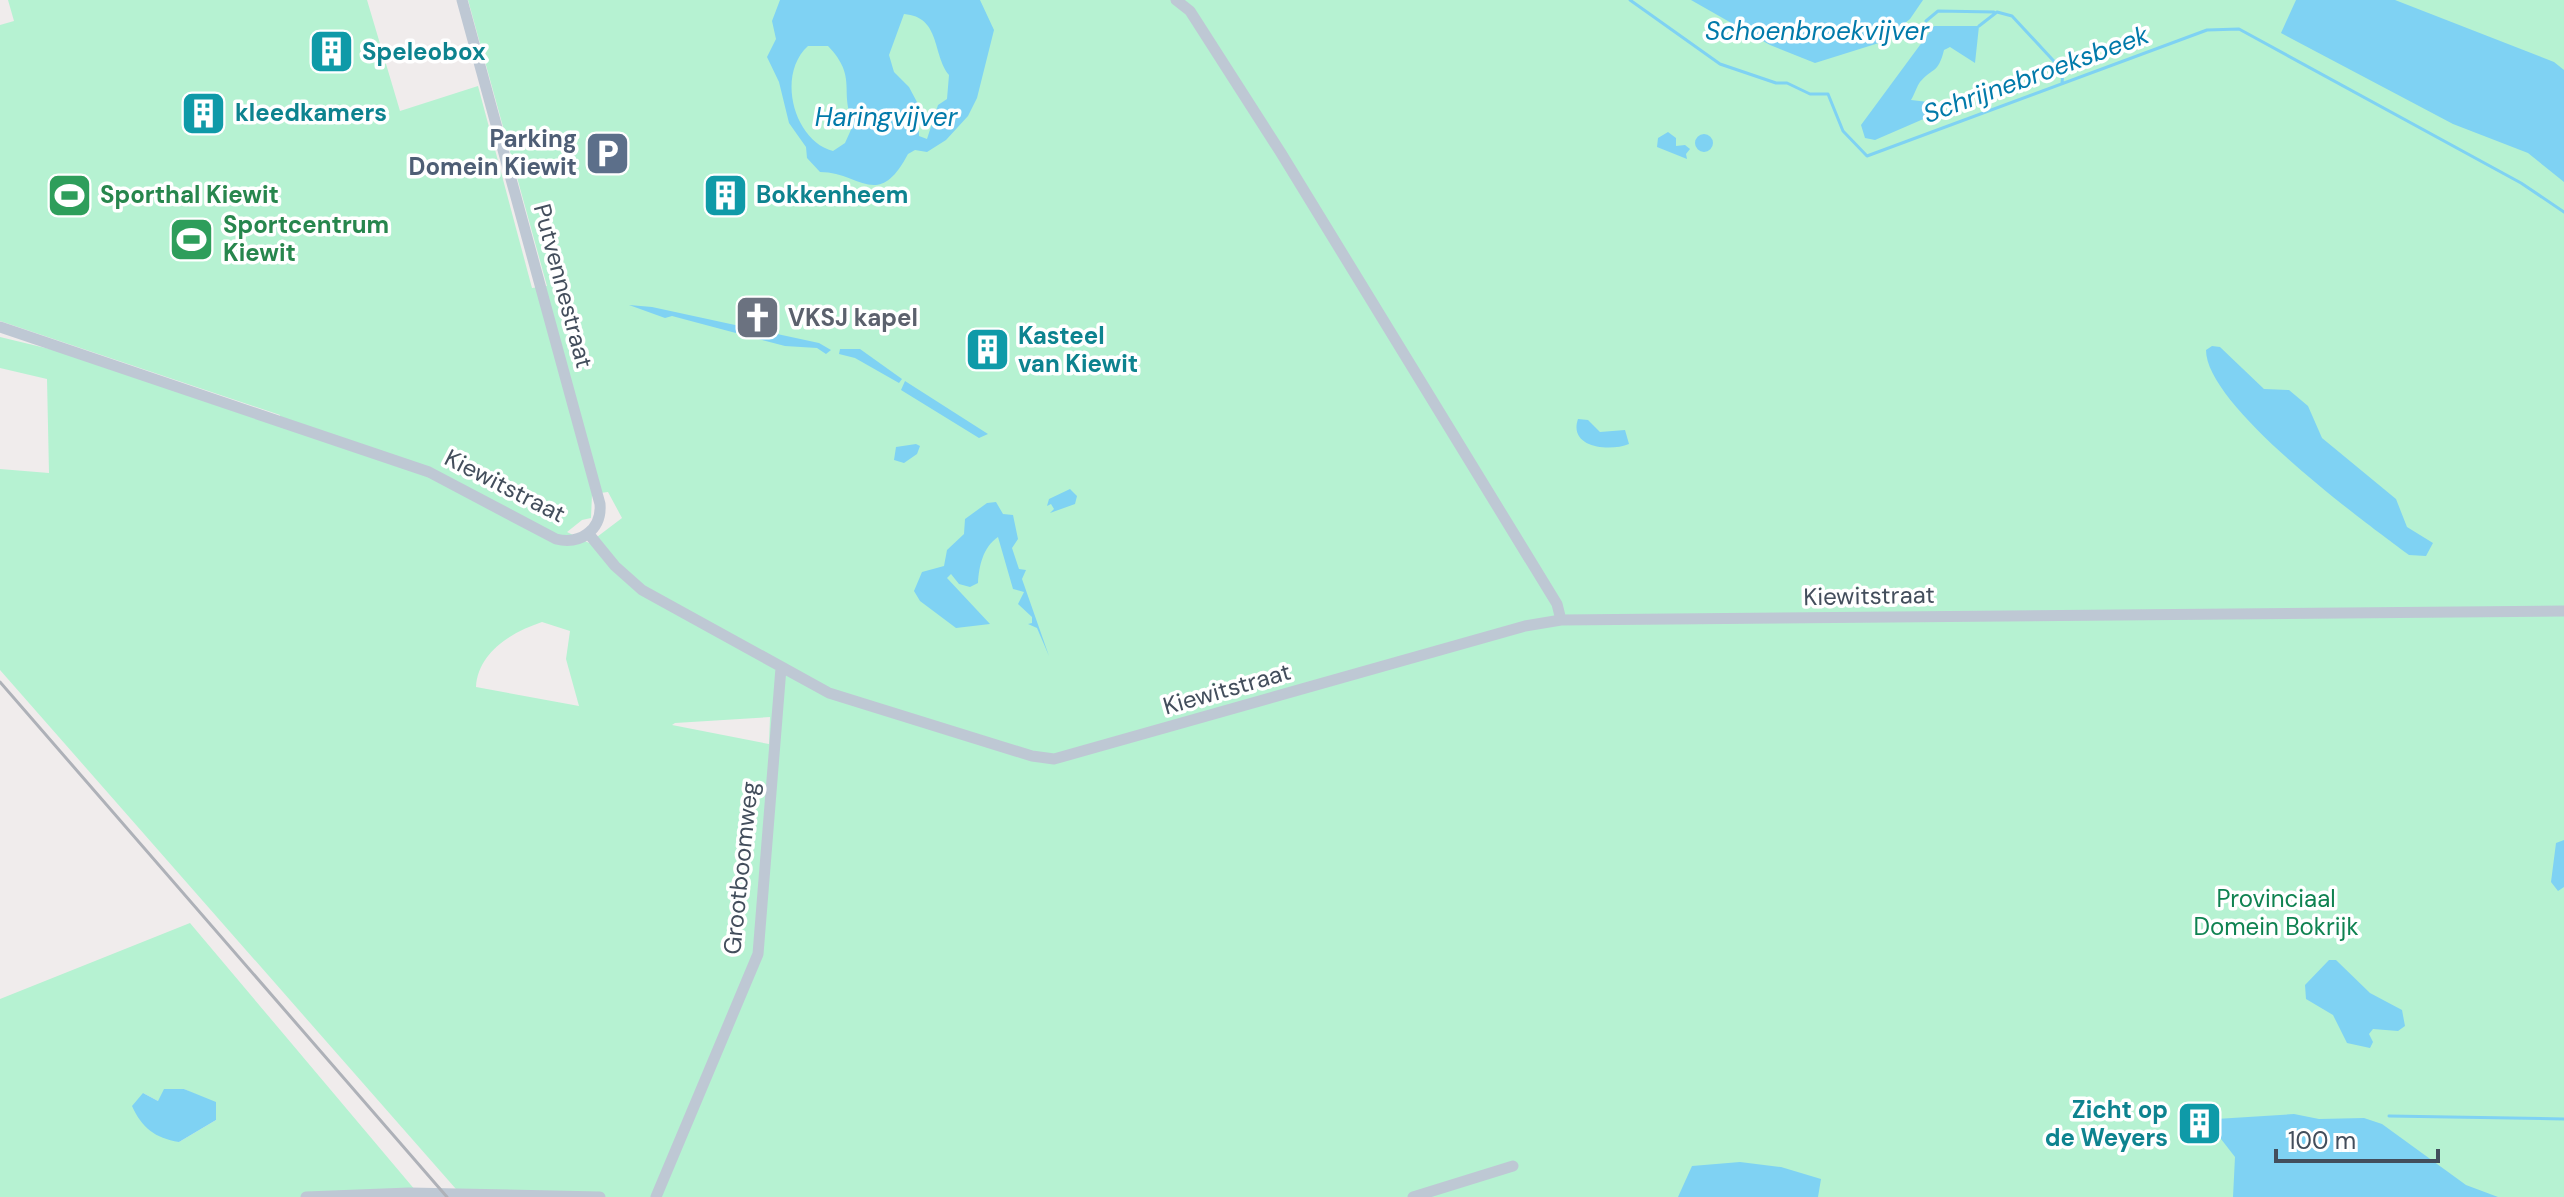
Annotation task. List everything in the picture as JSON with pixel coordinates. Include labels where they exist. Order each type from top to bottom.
[{"type":"street","name":"Putvennestraat","points":[[462,0],[600,504],[597,524],[588,533]]},
{"type":"street","points":[[1176,0],[1190,11],[1281,153],[1557,604],[1561,620]]},
{"type":"street","name":"Kiewitstraat","points":[[0,327],[429,472],[556,539],[576,540],[588,533],[615,566],[642,590],[781,668],[861,704],[1032,756],[1054,759],[1525,626],[1561,620],[2564,611]]},
{"type":"street","name":"Grootboomweg","points":[[656,1197],[758,954],[781,668]]},
{"type":"street","points":[[1413,1197],[1513,1166]]},
{"type":"street","points":[[306,1197],[600,1197]]},
{"type":"green space","name":"Provinciaal Domein Bokrijk","points":[[8,0],[367,0],[400,111],[478,86],[532,288],[547,286],[468,0],[2564,0],[2564,1197],[463,1197],[0,670],[0,469],[49,473],[47,379],[0,368],[0,337],[58,351],[279,423],[280,415],[0,321],[0,25],[14,21]],"holes":[[[608,492],[622,518],[589,543],[567,532],[582,520],[591,518],[592,494]],[[542,622],[570,631],[566,659],[579,706],[476,687],[483,663],[498,645]],[[770,717],[769,744],[672,725]]]},
{"type":"green space","points":[[190,923],[421,1197],[0,1197],[0,999]],"holes":[[[184,1089],[198,1096],[216,1120],[179,1142],[143,1093],[158,1101]]]},
{"type":"water","name":"Haringvijver","points":[[780,0],[980,0],[994,30],[977,98],[968,116],[946,140],[927,152],[915,150],[908,154],[897,171],[878,185],[820,172],[807,158],[806,147],[789,123],[779,82],[767,57],[776,39],[772,21]],"holes":[[[904,14],[916,17],[930,29],[949,75],[947,99],[938,105],[927,139],[919,136],[918,104],[909,87],[894,72],[889,55]],[[808,46],[828,46],[843,67],[846,77],[848,103],[854,123],[845,143],[833,151],[819,145],[808,134],[794,106],[793,73],[798,58]]]},
{"type":"water","name":"Schoenbroekvijver","points":[[1691,0],[1923,0],[1910,19],[1882,42],[1815,63],[1770,45]]},
{"type":"water","points":[[2296,0],[2395,0],[2554,62],[2564,70],[2564,182],[2528,153],[2453,124],[2281,33]]},
{"type":"water","points":[[1934,26],[1979,26],[1975,63],[1950,47],[1944,50],[1937,67],[1920,82],[1911,100],[1937,103],[1935,114],[1875,140],[1865,138],[1861,125]]},
{"type":"water","points":[[1668,132],[1676,138],[1676,146],[1685,145],[1690,149],[1687,159],[1657,147],[1658,138]]},
{"type":"water","points":[[1704,134],[1713,143],[1704,152],[1695,143]]},
{"type":"water","points":[[629,305],[652,307],[819,343],[831,350],[826,354],[817,348],[785,346],[672,316],[665,318]]},
{"type":"water","points":[[2212,346],[2220,347],[2264,389],[2289,390],[2308,406],[2322,438],[2396,499],[2407,527],[2433,543],[2426,556],[2409,555],[2387,539],[2290,461],[2258,431],[2231,401],[2213,373],[2206,350]]},
{"type":"water","points":[[840,349],[860,349],[902,379],[899,383],[855,358],[839,354]]},
{"type":"water","points":[[905,381],[988,434],[979,438],[901,390]]},
{"type":"water","points":[[1578,419],[1588,420],[1600,432],[1625,430],[1629,444],[1612,448],[1585,442],[1579,436]]},
{"type":"water","points":[[920,446],[917,454],[904,463],[894,460],[896,447]]},
{"type":"water","points":[[1070,489],[1077,496],[1075,504],[1050,513],[1054,509],[1051,504],[1047,506],[1049,499]]},
{"type":"water","points":[[996,502],[1003,514],[1013,515],[1018,539],[1012,548],[1019,569],[1026,570],[1022,579],[1049,656],[1037,628],[1028,624],[1032,623],[1032,617],[1018,604],[1024,592],[1013,589],[998,537],[983,557],[978,583],[970,587],[959,584],[951,574],[947,578],[990,624],[956,628],[920,601],[914,591],[922,572],[944,566],[947,550],[964,534],[965,519],[987,503]]},
{"type":"water","points":[[2564,840],[2564,887],[2558,891],[2551,882],[2556,843]]},
{"type":"water","points":[[2329,960],[2336,960],[2370,993],[2402,1010],[2405,1026],[2398,1031],[2373,1029],[2369,1034],[2373,1042],[2370,1048],[2347,1043],[2333,1015],[2306,999],[2305,985]]},
{"type":"water","points":[[164,1089],[184,1089],[216,1102],[216,1120],[179,1142],[156,1135],[140,1120],[132,1106],[143,1093],[158,1101]]},
{"type":"water","points":[[2294,1114],[2319,1119],[2364,1118],[2382,1124],[2466,1185],[2498,1197],[2233,1197],[2235,1157],[2214,1130],[2216,1119]]},
{"type":"water","points":[[1740,1162],[1781,1167],[1821,1179],[1818,1197],[1678,1197],[1692,1166]]},
{"type":"waterway","name":"Schrijnebroeksbeek","points":[[1630,0],[1720,64],[1776,83],[1787,83],[1810,94],[1828,94],[1843,131],[1867,156],[2207,30],[2239,29],[2521,183],[2564,212]]},
{"type":"waterway","points":[[1926,21],[1938,11],[1994,12]]},
{"type":"waterway","points":[[1979,26],[1997,12],[2012,16],[2063,71],[2062,83]]},
{"type":"waterway","points":[[2389,1116],[2564,1119]]},
{"type":"railway","points":[[0,682],[447,1197]]},
{"type":"place","name":"Speleobox","points":[[331,52]]},
{"type":"place","name":"kleedkamers","points":[[204,113]]},
{"type":"place","name":"Parking Domein Kiewit","points":[[608,153]]},
{"type":"place","name":"Sporthal Kiewit","points":[[69,195]]},
{"type":"place","name":"Bokkenheem","points":[[725,195]]},
{"type":"place","name":"Sportcentrum Kiewit","points":[[192,239]]},
{"type":"place","name":"VKSJ kapel","points":[[757,318]]},
{"type":"place","name":"Kasteel van Kiewit","points":[[987,350]]},
{"type":"place","name":"Zicht op de Weyers","points":[[2199,1124]]}]
